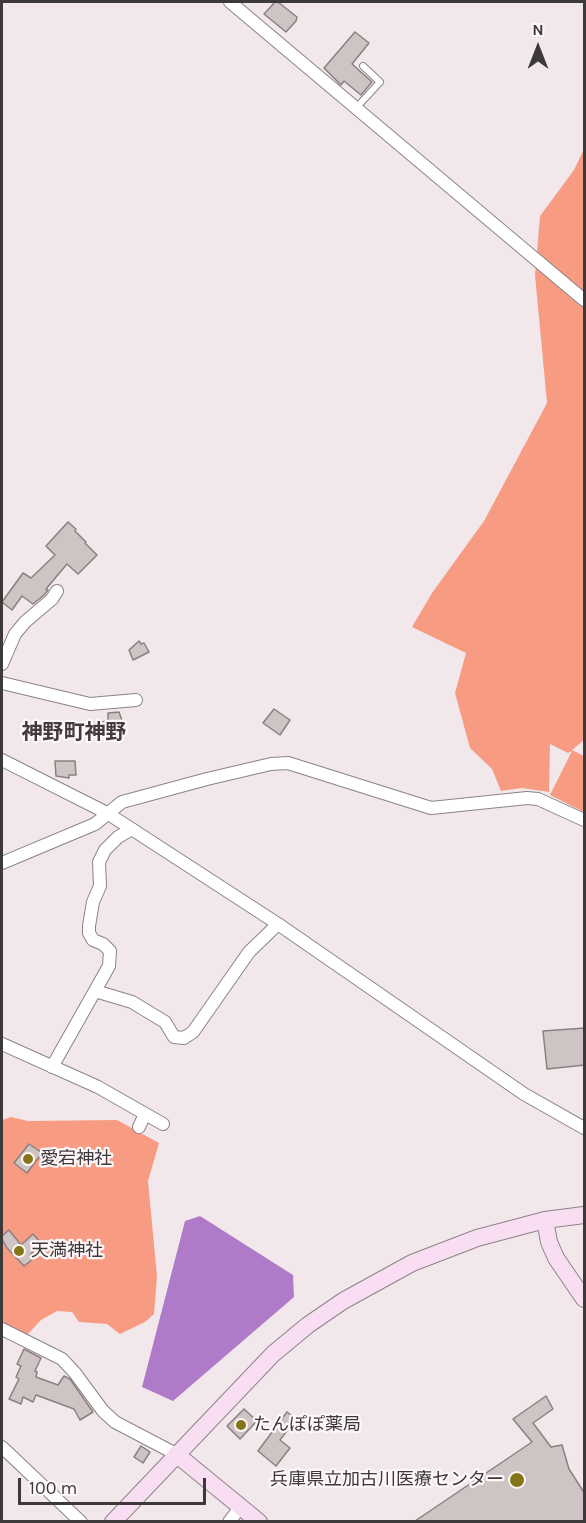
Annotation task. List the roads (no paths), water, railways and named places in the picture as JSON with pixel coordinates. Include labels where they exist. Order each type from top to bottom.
[{"type":"street","points":[[230,2],[585,300]]},
{"type":"street","points":[[2,664],[15,634],[25,622],[52,599],[57,591]]},
{"type":"street","points":[[2,683],[90,704],[136,700]]},
{"type":"street","points":[[2,758],[107,813],[278,924],[524,1094],[585,1128]]},
{"type":"street","points":[[2,863],[95,824],[122,802],[271,764],[288,763],[431,808],[526,798],[538,799],[585,820]]},
{"type":"street","points":[[52,1067],[109,966],[110,951],[103,944],[93,940],[88,933],[93,902],[100,886],[99,862],[105,849],[118,837],[132,829]]},
{"type":"street","points":[[95,991],[132,1002],[165,1022],[174,1037],[184,1038],[193,1032],[249,952],[278,924]]},
{"type":"street","points":[[2,1044],[98,1087],[163,1124]]},
{"type":"street","points":[[139,1127],[145,1114]]},
{"type":"street","points":[[113,1521],[273,1354],[308,1325],[343,1301],[382,1278],[443,1250],[477,1238],[545,1220],[585,1215]]},
{"type":"street","points":[[545,1220],[549,1242],[556,1258],[585,1299]]},
{"type":"street","points":[[2,1329],[62,1359],[103,1411],[115,1422],[176,1454],[259,1521]]},
{"type":"street","points":[[2,1447],[81,1521]]},
{"type":"street","points":[[229,1521],[241,1506]]},
{"type":"lane","points":[[356,108],[380,81],[363,66]]},
{"type":"place","name":"愛宕神社","points":[[28,1159]]},
{"type":"place","name":"天満神社","points":[[19,1251]]},
{"type":"place","name":"たんぽぽ薬局","points":[[241,1425]]},
{"type":"place","name":"兵庫県立加古川医療センター","points":[[517,1480]]},
{"type":"district","name":"神野町神野","points":[[74,733]]}]
